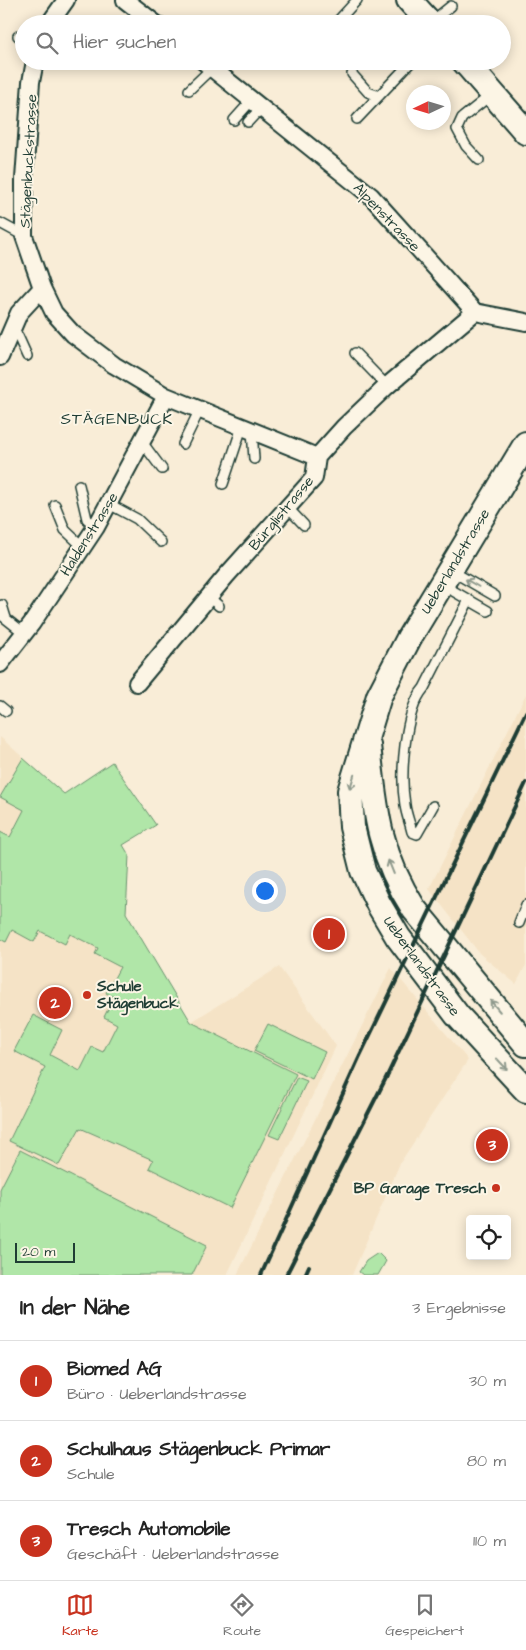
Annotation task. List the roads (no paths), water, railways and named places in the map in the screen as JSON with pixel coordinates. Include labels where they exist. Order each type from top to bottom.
[{"type":"main road","points":[[409,0],[423,15]]},
{"type":"main road","points":[[472,70],[526,132]]},
{"type":"main road","name":"Ueberlandstrasse","points":[[526,444],[409,638],[379,696],[350,791],[352,826],[363,871],[379,905],[398,937],[457,1015],[526,1090]]},
{"type":"main road","name":"Ueberlandstrasse","points":[[367,735],[378,826],[388,863],[400,887],[414,909],[526,1044]]},
{"type":"street","points":[[55,15],[66,0]]},
{"type":"street","points":[[125,0],[144,15]]},
{"type":"street","name":"Stägenbuckstrasse","points":[[33,70],[24,179],[24,236],[42,288],[54,313],[73,334],[114,365],[166,396],[317,457]]},
{"type":"street","name":"Alpenstrasse","points":[[213,70],[371,196],[475,312]]},
{"type":"street","points":[[0,355],[19,313],[42,288]]},
{"type":"street","points":[[475,312],[526,322]]},
{"type":"street","name":"Bürglistrasse","points":[[137,683],[214,601],[314,478],[317,457],[387,386],[475,312]]},
{"type":"street","name":"Haldenstrasse","points":[[0,664],[24,633],[96,527],[166,396]]},
{"type":"lane","points":[[343,15],[357,0]]},
{"type":"lane","points":[[440,15],[451,6]]},
{"type":"lane","points":[[189,90],[203,70]]},
{"type":"lane","points":[[357,118],[404,70]]},
{"type":"lane","points":[[352,74],[368,92],[379,96]]},
{"type":"lane","points":[[479,160],[466,146],[457,129],[462,118],[492,94]]},
{"type":"lane","points":[[234,120],[256,104]]},
{"type":"lane","points":[[248,122],[256,104]]},
{"type":"lane","points":[[0,223],[24,236]]},
{"type":"lane","points":[[11,332],[18,336],[27,356]]},
{"type":"lane","points":[[355,354],[387,386]]},
{"type":"lane","points":[[183,444],[200,409]]},
{"type":"lane","points":[[247,429],[254,459]]},
{"type":"lane","points":[[223,484],[247,429]]},
{"type":"lane","points":[[142,442],[162,469]]},
{"type":"lane","points":[[79,485],[87,519],[96,527]]},
{"type":"lane","points":[[109,504],[137,519],[162,542]]},
{"type":"lane","points":[[55,505],[65,530],[83,547]]},
{"type":"lane","points":[[288,508],[304,526]]},
{"type":"lane","points":[[445,577],[495,596]]},
{"type":"lane","points":[[445,577],[469,600],[488,611]]},
{"type":"lane","points":[[433,806],[417,834],[412,832],[405,806],[403,778],[406,740],[416,697],[424,688],[469,600]]},
{"type":"lane","points":[[3,612],[24,633]]},
{"type":"lane","points":[[519,923],[526,905]]},
{"type":"railway","points":[[261,1275],[359,1058],[526,712]]},
{"type":"railway","points":[[286,1275],[387,1076],[526,783]]},
{"type":"railway","points":[[305,1275],[309,1266]]},
{"type":"place","name":"Biomed AG","points":[[329,934]]},
{"type":"place","name":"Schule Stägenbuck","points":[[87,995]]},
{"type":"place","name":"Schulhaus Stägenbuck Primar","points":[[55,1003]]},
{"type":"place","name":"Tresch Automobile","points":[[492,1145]]},
{"type":"place","name":"BP Garage Tresch","points":[[496,1188]]},
{"type":"district","name":"STÄGENBUCK","points":[[117,418]]}]
